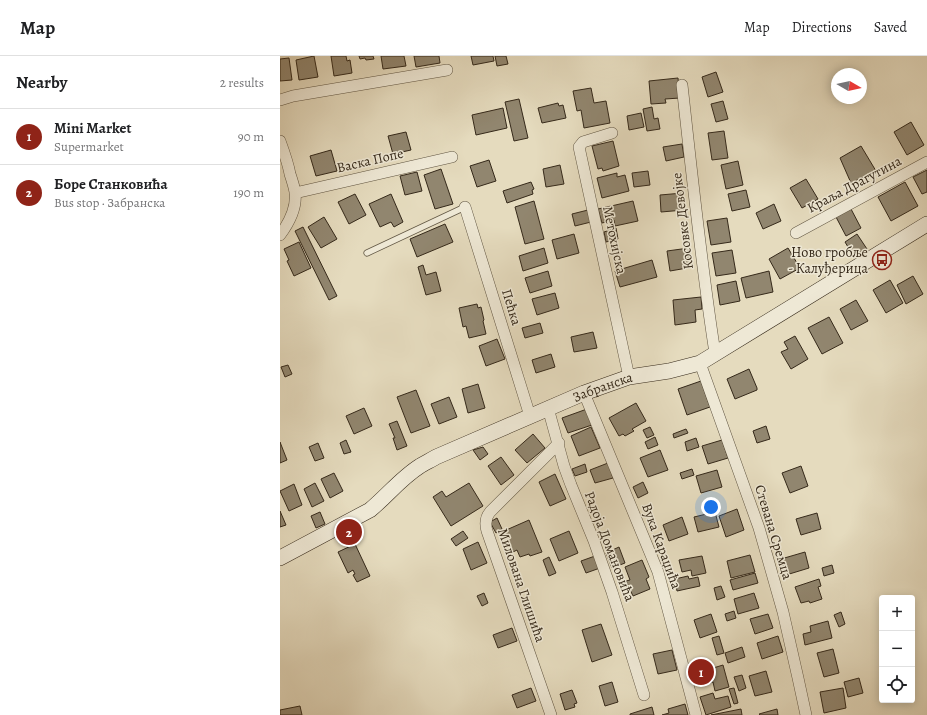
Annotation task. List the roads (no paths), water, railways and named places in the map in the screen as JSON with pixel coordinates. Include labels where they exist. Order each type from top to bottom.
[{"type":"street","points":[[280,100],[293,96],[447,70]]},
{"type":"street","name":"Косовке Девојке","points":[[682,85],[697,220],[715,353]]},
{"type":"street","name":"Метохијска","points":[[612,133],[583,142],[579,147],[629,377]]},
{"type":"street","points":[[280,141],[286,156],[295,193],[291,216],[287,226],[280,234]]},
{"type":"street","name":"Васка Попе","points":[[295,193],[452,157]]},
{"type":"street","name":"Краља Драгутина","points":[[796,233],[927,162]]},
{"type":"street","name":"Пећка","points":[[465,207],[530,416]]},
{"type":"street","name":"Забранска","points":[[280,558],[370,510],[419,466],[436,456],[584,393],[629,377],[669,371],[700,363],[927,224]]},
{"type":"street","name":"Стевана Сремца","points":[[700,363],[759,528],[782,612],[806,715]]},
{"type":"street","name":"Вука Караџића","points":[[584,393],[658,572],[696,715]]},
{"type":"street","name":"Радоја Домановића","points":[[548,408],[559,443],[564,466],[594,541],[612,592],[644,695]]},
{"type":"street","name":"Милована Глишића","points":[[551,715],[485,523],[490,512],[559,443]]},
{"type":"lane","points":[[367,253],[465,207]]},
{"type":"place","name":"Ново гробље - Калуђерица","points":[[882,260]]},
{"type":"place","name":"Боре Станковића","points":[[349,532]]},
{"type":"place","name":"Mini Market","points":[[701,672]]}]
